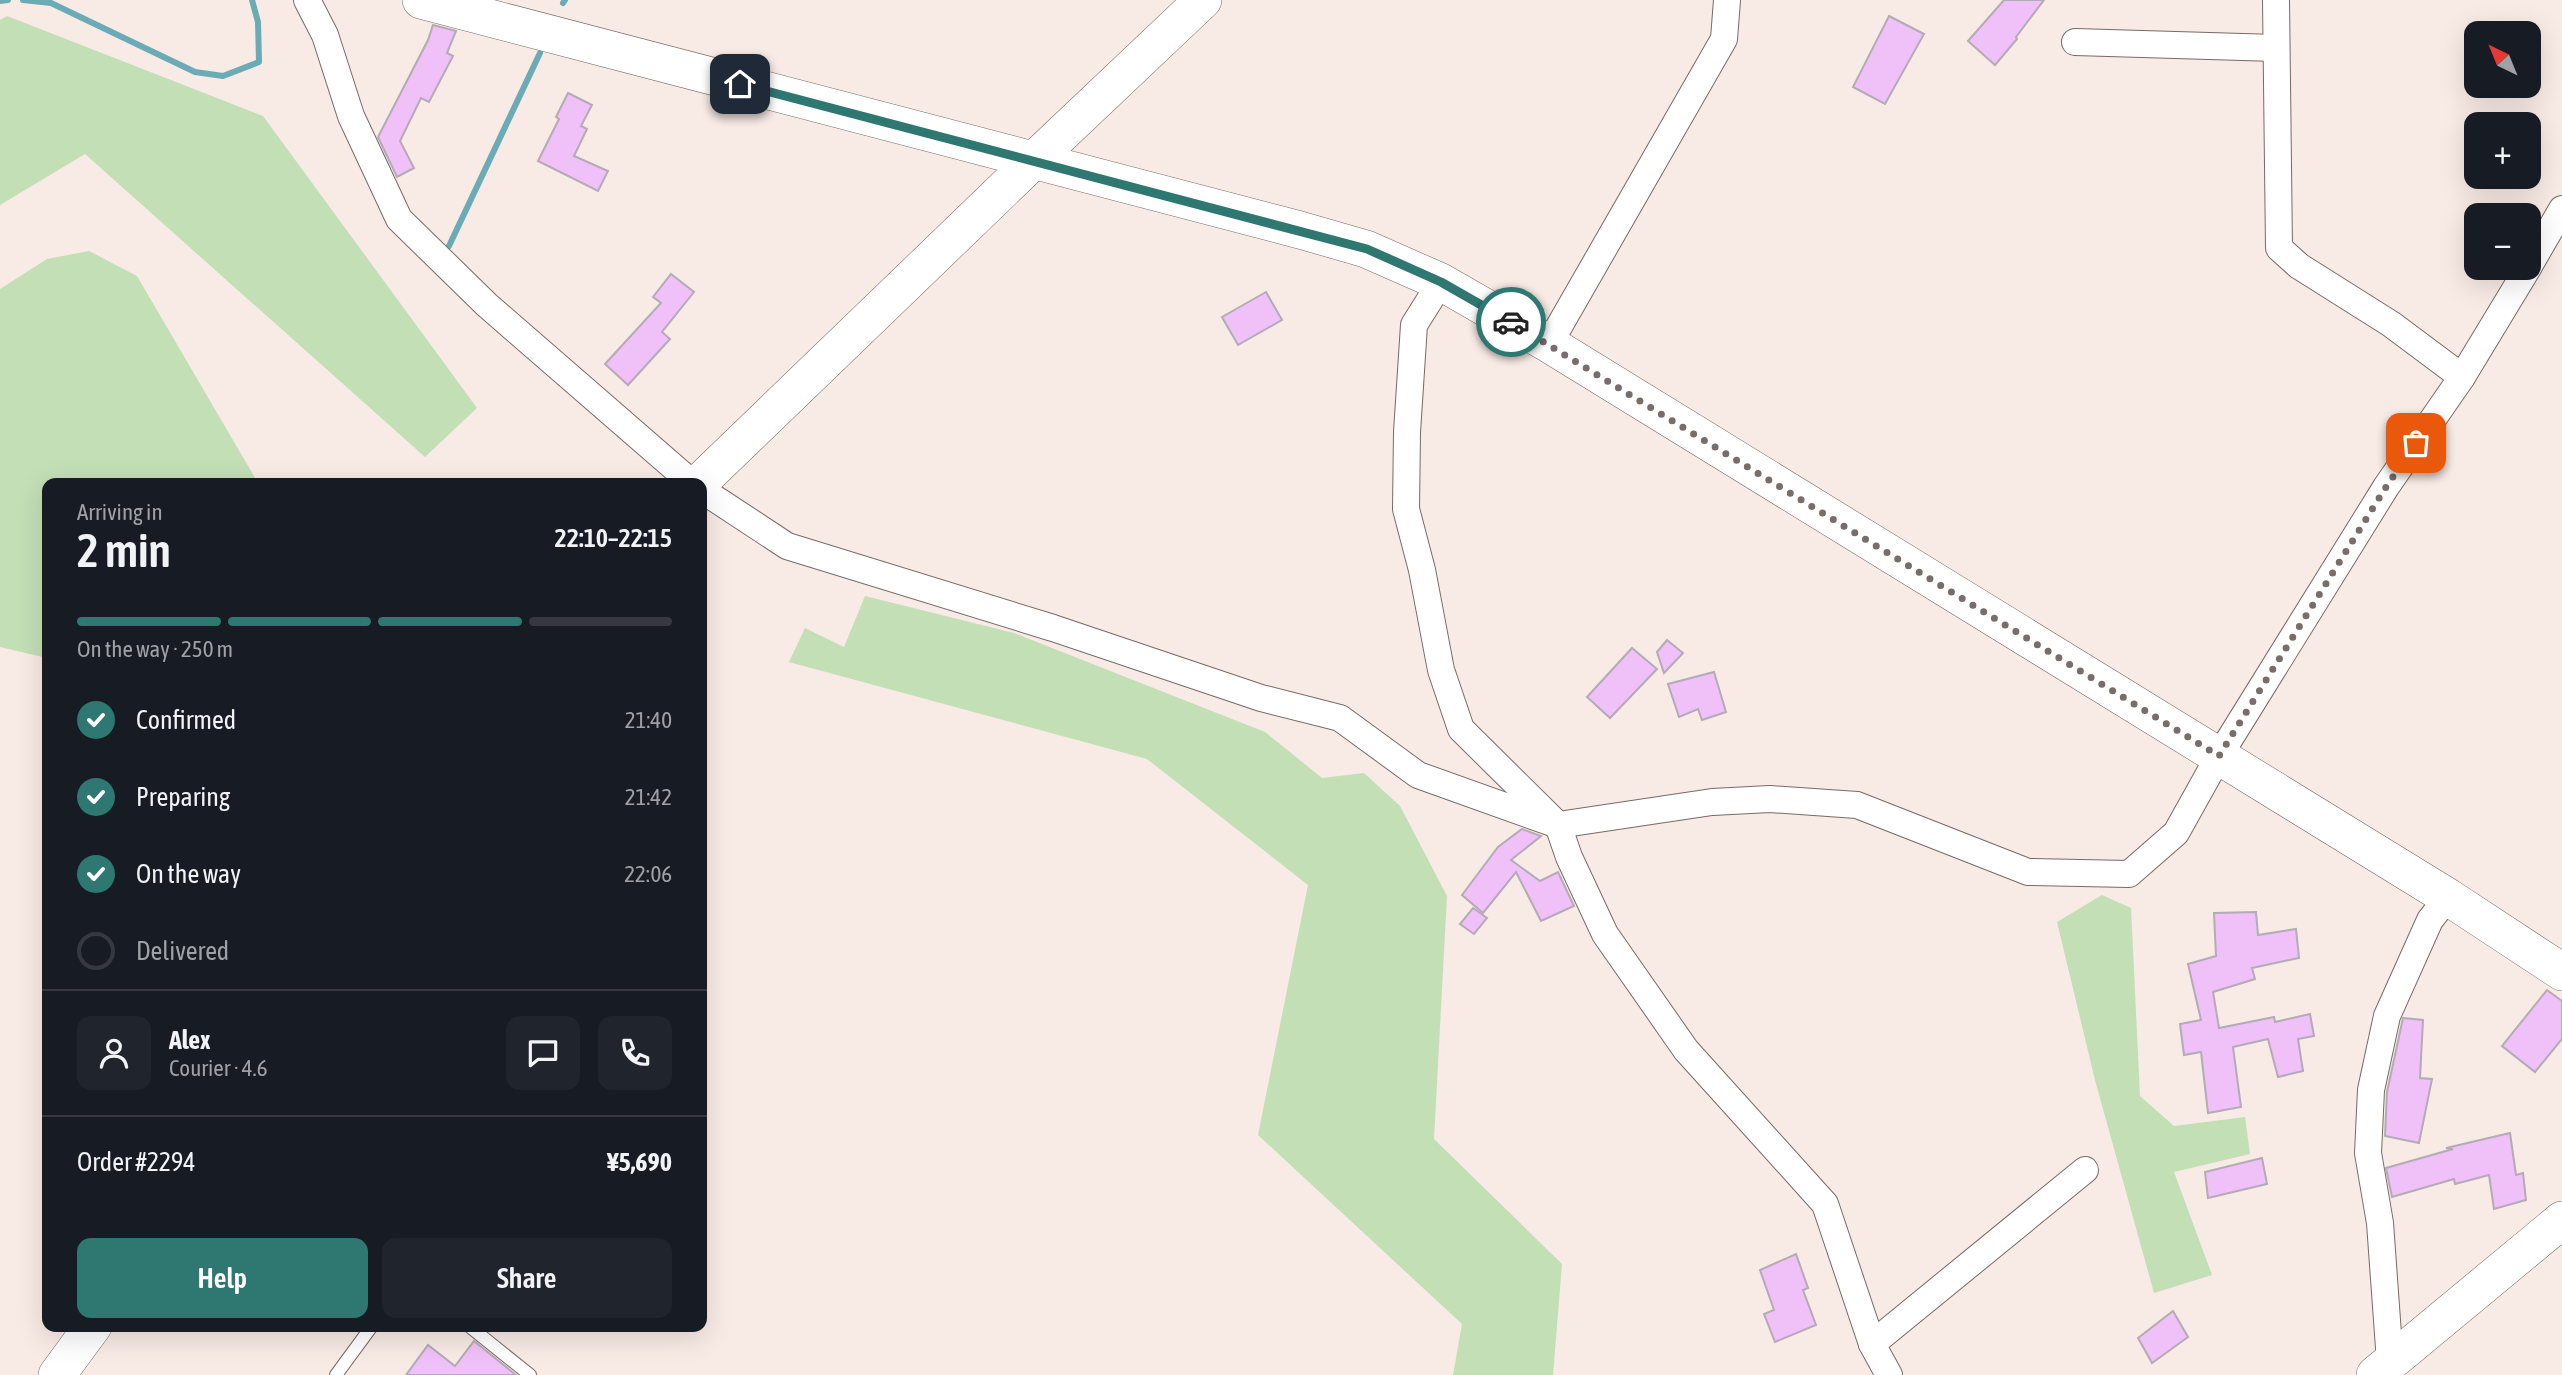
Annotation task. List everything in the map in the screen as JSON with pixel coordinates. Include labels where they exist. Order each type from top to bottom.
[{"type":"street","points":[[307,0],[325,35],[351,116],[399,219],[487,305],[686,478]]},
{"type":"street","points":[[421,0],[1367,249],[1441,282],[1549,344],[2219,756],[2448,897],[2562,972]]},
{"type":"street","points":[[704,478],[1203,0]]},
{"type":"street","points":[[1549,344],[1724,39],[1727,0]]},
{"type":"street","points":[[2276,0],[2279,248],[2299,266],[2391,324],[2462,377]]},
{"type":"street","points":[[2075,42],[2276,48]]},
{"type":"street","points":[[2541,245],[2562,209]]},
{"type":"street","points":[[707,493],[787,546],[1054,628],[1261,698],[1340,718],[1418,775],[1558,825],[1712,802],[1770,799],[1857,805],[2028,872],[2129,874],[2176,833],[2219,756],[2386,487],[2462,377],[2520,280]]},
{"type":"street","points":[[1441,282],[1415,325],[1407,432],[1406,509],[1422,570],[1441,670],[1461,729],[1558,825],[1569,857],[1605,934],[1686,1050],[1825,1204],[1872,1344],[1889,1375]]},
{"type":"street","points":[[2382,1369],[2381,1223],[2368,1153],[2371,1090],[2387,1016],[2430,920],[2448,897]]},
{"type":"street","points":[[1872,1344],[2085,1170]]},
{"type":"street","points":[[2382,1369],[2562,1220]]},
{"type":"street","points":[[57,1375],[89,1332]]},
{"type":"lane","points":[[336,1375],[368,1332]]},
{"type":"lane","points":[[476,1332],[530,1375]]},
{"type":"green space","points":[[7,16],[263,116],[477,408],[425,457],[85,154],[0,205],[0,20]]},
{"type":"green space","points":[[89,251],[137,276],[255,478],[42,478],[42,657],[0,647],[0,289],[47,259]]},
{"type":"green space","points":[[865,596],[1014,633],[1265,732],[1322,778],[1364,773],[1400,806],[1447,896],[1434,1139],[1562,1264],[1553,1375],[1453,1375],[1462,1324],[1258,1135],[1308,885],[1147,759],[789,662],[805,628],[844,647]]},
{"type":"green space","points":[[2102,895],[2131,908],[2140,1096],[2174,1126],[2245,1117],[2250,1154],[2174,1172],[2212,1275],[2154,1293],[2095,1080],[2057,922]]},
{"type":"building","points":[[2004,0],[2044,0],[1995,65],[1968,41]]},
{"type":"building","points":[[1889,16],[1924,34],[1885,104],[1853,87]]},
{"type":"building","points":[[433,25],[456,31],[447,53],[453,56],[429,102],[421,98],[400,141],[414,168],[397,177],[378,137],[428,40]]},
{"type":"building","points":[[568,93],[592,105],[581,126],[587,129],[574,156],[608,171],[598,191],[538,161],[559,119],[556,117]]},
{"type":"building","points":[[671,274],[694,292],[662,332],[670,339],[628,385],[605,364],[661,303],[653,297]]},
{"type":"building","points":[[1266,292],[1282,320],[1238,345],[1222,317]]},
{"type":"building","points":[[1667,640],[1683,653],[1664,673],[1657,652]]},
{"type":"building","points":[[1632,648],[1657,669],[1610,718],[1587,697]]},
{"type":"building","points":[[1714,672],[1726,712],[1702,720],[1698,709],[1679,717],[1668,684]]},
{"type":"building","points":[[1522,829],[1541,836],[1511,860],[1540,881],[1558,872],[1574,906],[1541,921],[1516,872],[1483,913],[1462,895],[1498,847]]},
{"type":"building","points":[[1473,908],[1487,918],[1474,934],[1460,924]]},
{"type":"building","points":[[2256,912],[2258,935],[2296,929],[2299,958],[2252,968],[2255,979],[2213,992],[2219,1028],[2274,1017],[2275,1022],[2310,1014],[2314,1036],[2298,1039],[2303,1071],[2278,1077],[2268,1039],[2233,1047],[2241,1107],[2208,1113],[2201,1052],[2184,1055],[2180,1024],[2201,1020],[2188,964],[2216,956],[2214,913]]},
{"type":"building","points":[[2547,990],[2562,1001],[2562,1039],[2535,1072],[2502,1046]]},
{"type":"building","points":[[2403,1018],[2423,1020],[2420,1078],[2432,1079],[2419,1143],[2385,1136],[2387,1092]]},
{"type":"building","points":[[2510,1133],[2516,1175],[2523,1173],[2526,1200],[2494,1209],[2489,1175],[2455,1184],[2454,1179],[2392,1197],[2386,1168],[2453,1149],[2446,1148]]},
{"type":"building","points":[[2262,1158],[2267,1184],[2208,1198],[2205,1172]]},
{"type":"building","points":[[1796,1254],[1808,1288],[1803,1290],[1816,1325],[1775,1342],[1764,1314],[1774,1310],[1760,1270]]},
{"type":"building","points":[[2173,1311],[2188,1337],[2152,1363],[2138,1338]]},
{"type":"building","points":[[474,1341],[516,1375],[406,1375],[428,1345],[455,1366]]},
{"type":"waterway","points":[[0,1],[8,0]]},
{"type":"waterway","points":[[23,0],[51,3],[195,72],[223,76],[259,62],[258,22],[252,0]]},
{"type":"waterway","points":[[449,246],[540,53]]},
{"type":"way so far","points":[[1511,322],[2219,756],[2416,443]]},
{"type":"route","points":[[740,84],[1367,249],[1441,282],[1511,322]]}]
